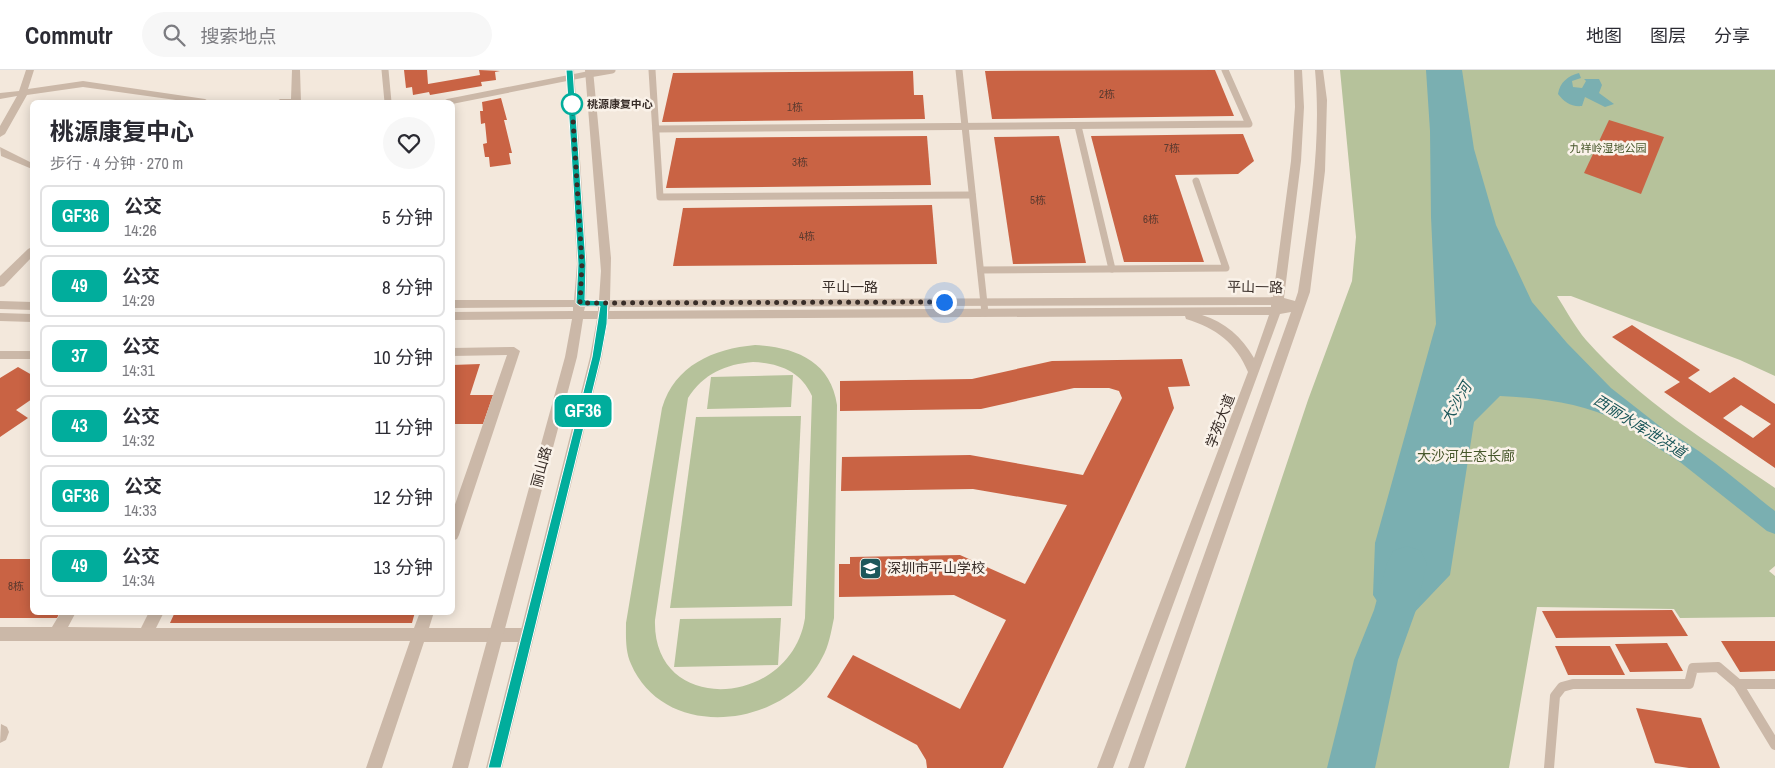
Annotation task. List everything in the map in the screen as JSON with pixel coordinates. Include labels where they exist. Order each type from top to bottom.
[{"type":"street","points":[[0,134],[23,92],[30,70]]},
{"type":"street","points":[[296,70],[296,100]]},
{"type":"street","name":"学苑大道","points":[[1105,768],[1277,306],[1297,157],[1300,105],[1298,70]]},
{"type":"street","points":[[1136,768],[1299,307],[1308,272],[1320,171],[1322,100],[1319,70]]},
{"type":"street","points":[[455,100],[570,74],[589,72]]},
{"type":"street","name":"丽山路","points":[[494,768],[596,357],[604,309],[606,258],[589,72]]},
{"type":"street","name":"丽山路","points":[[460,768],[571,356],[579,309],[582,264],[570,74]]},
{"type":"street","points":[[0,96],[83,84],[192,100]]},
{"type":"street","points":[[0,150],[4,154],[30,165]]},
{"type":"street","points":[[0,283],[30,253]]},
{"type":"street","name":"平山一路","points":[[455,304],[579,309],[1299,307]]},
{"type":"street","points":[[0,305],[30,306]]},
{"type":"street","name":"平山一路","points":[[985,307],[1168,312],[1277,306]]},
{"type":"street","name":"平山一路","points":[[455,316],[579,309]]},
{"type":"street","points":[[1168,312],[1200,318],[1227,333],[1246,351],[1254,372]]},
{"type":"street","points":[[0,317],[30,318]]},
{"type":"street","points":[[455,352],[514,351],[455,526]]},
{"type":"street","points":[[0,355],[30,355]]},
{"type":"street","points":[[56,634],[67,615]]},
{"type":"street","points":[[146,634],[156,615]]},
{"type":"street","points":[[374,768],[425,615]]},
{"type":"street","points":[[0,634],[527,635]]},
{"type":"lane","points":[[384,70],[388,100]]},
{"type":"lane","points":[[589,72],[612,70]]},
{"type":"lane","points":[[652,70],[660,197],[972,195]]},
{"type":"lane","points":[[959,70],[985,307]]},
{"type":"lane","points":[[656,129],[1249,124],[1225,70]]},
{"type":"lane","points":[[1078,126],[1112,269]]},
{"type":"lane","points":[[980,270],[1226,268],[1196,181]]},
{"type":"lane","points":[[1548,768],[1555,696],[1562,687],[1573,684],[1689,684],[1693,668],[1718,667],[1738,684],[1775,745]]},
{"type":"lane","points":[[1738,684],[1775,684]]},
{"type":"green space","name":"大沙河生态长廊","points":[[1340,70],[1775,70],[1775,376],[1740,360],[1571,296],[1557,296],[1586,340],[1629,382],[1676,420],[1775,488],[1775,566],[1769,571],[1775,576],[1775,617],[1680,618],[1674,609],[1537,607],[1509,768],[1185,768],[1308,400],[1352,281],[1356,237]]},
{"type":"green space","points":[[770,346],[797,353],[819,367],[827,377],[833,390],[837,405],[834,618],[828,644],[822,658],[805,682],[782,700],[755,711],[726,717],[697,715],[670,706],[647,689],[629,659],[626,644],[626,623],[662,408],[668,393],[686,370],[698,362],[711,355],[739,347]],"holes":[[[743,363],[763,363],[788,370],[802,380],[812,396],[805,618],[794,648],[775,670],[751,684],[724,689],[697,686],[675,673],[660,651],[655,620],[688,398],[701,383],[716,372]]]},
{"type":"green space","points":[[793,375],[791,407],[707,409],[711,377]]},
{"type":"green space","points":[[801,416],[792,606],[670,608],[696,417]]},
{"type":"green space","points":[[781,618],[778,665],[674,667],[680,619]]},
{"type":"water","points":[[1426,70],[1462,70],[1474,149],[1496,225],[1532,302],[1567,343],[1611,388],[1685,446],[1672,455],[1640,433],[1591,410],[1546,400],[1500,396],[1474,422],[1450,575],[1410,617],[1381,607],[1373,595],[1375,543],[1436,324],[1431,217],[1430,131]]},
{"type":"water","points":[[1579,73],[1581,78],[1572,81],[1573,87],[1582,88],[1586,81],[1584,79],[1599,79],[1602,85],[1599,93],[1614,104],[1605,107],[1585,97],[1582,106],[1578,106],[1571,105],[1563,99],[1558,94],[1561,86],[1568,78]]},
{"type":"building","points":[[404,70],[427,70],[428,84],[480,75],[479,70],[500,71],[495,72],[496,80],[481,82],[482,86],[430,95],[429,92],[413,95],[412,87],[406,88]]},
{"type":"building","points":[[1215,70],[1234,116],[992,119],[985,71]]},
{"type":"building","points":[[913,71],[914,95],[923,95],[925,119],[662,122],[673,73]]},
{"type":"building","points":[[501,98],[507,120],[504,120],[512,153],[509,153],[511,164],[490,167],[489,157],[485,157],[483,144],[487,143],[485,123],[481,124],[480,111],[483,111],[482,102]]},
{"type":"building","points":[[1609,120],[1664,137],[1641,194],[1584,173]]},
{"type":"building","points":[[1243,134],[1254,161],[1238,174],[1175,175],[1204,262],[1124,262],[1091,136]]},
{"type":"building","points":[[927,136],[931,185],[666,188],[676,138]]},
{"type":"building","points":[[1059,136],[1086,263],[1013,264],[994,137]]},
{"type":"building","points":[[932,205],[937,264],[673,266],[683,208]]},
{"type":"building","points":[[1632,325],[1700,370],[1688,378],[1710,393],[1734,377],[1775,404],[1775,468],[1664,392],[1680,382],[1612,337]],"holes":[[[1741,405],[1771,424],[1753,438],[1723,418]]]},
{"type":"building","points":[[1182,359],[1190,386],[1168,387],[1174,408],[1003,768],[927,768],[926,760],[917,745],[827,697],[853,655],[960,709],[1006,620],[954,595],[839,597],[839,564],[850,564],[850,557],[960,555],[1025,584],[1067,505],[973,489],[841,491],[842,457],[970,455],[1083,475],[1122,398],[1119,391],[1109,388],[1074,388],[981,409],[840,411],[840,381],[972,379],[1052,361]]},
{"type":"building","points":[[480,364],[470,395],[493,395],[483,424],[455,424],[455,365]]},
{"type":"building","points":[[18,367],[30,374],[30,400],[16,410],[28,418],[0,437],[0,378]]},
{"type":"building","points":[[0,559],[30,559],[30,615],[58,615],[57,618],[0,618]]},
{"type":"building","points":[[1672,610],[1688,636],[1556,638],[1542,611]]},
{"type":"building","points":[[174,615],[414,615],[412,623],[170,623]]},
{"type":"building","points":[[1721,641],[1775,641],[1775,671],[1740,672]]},
{"type":"building","points":[[1667,643],[1683,671],[1630,672],[1615,644]]},
{"type":"building","points":[[1555,646],[1610,646],[1625,675],[1568,675]]},
{"type":"building","points":[[1636,708],[1701,718],[1720,768],[1689,768],[1655,763]]},
{"type":"waterway","name":"西丽水库泄洪道","points":[[1655,435],[1688,456],[1775,524]]},
{"type":"waterway","name":"大沙河","points":[[1351,768],[1376,660],[1395,610],[1407,563]]},
{"type":"bus line","name":"GF36","points":[[494,768],[603,324],[605,303],[580,303],[582,264],[570,70]]},
{"type":"place","name":"桃源康复中心","points":[[572,104]]},
{"type":"place","name":"深圳市平山学校","points":[[871,568]]},
{"type":"route","points":[[572,104],[582,264],[580,303],[944,302]]},
{"type":"park label","name":"九祥岭湿地公园","points":[[1608,148]]}]
